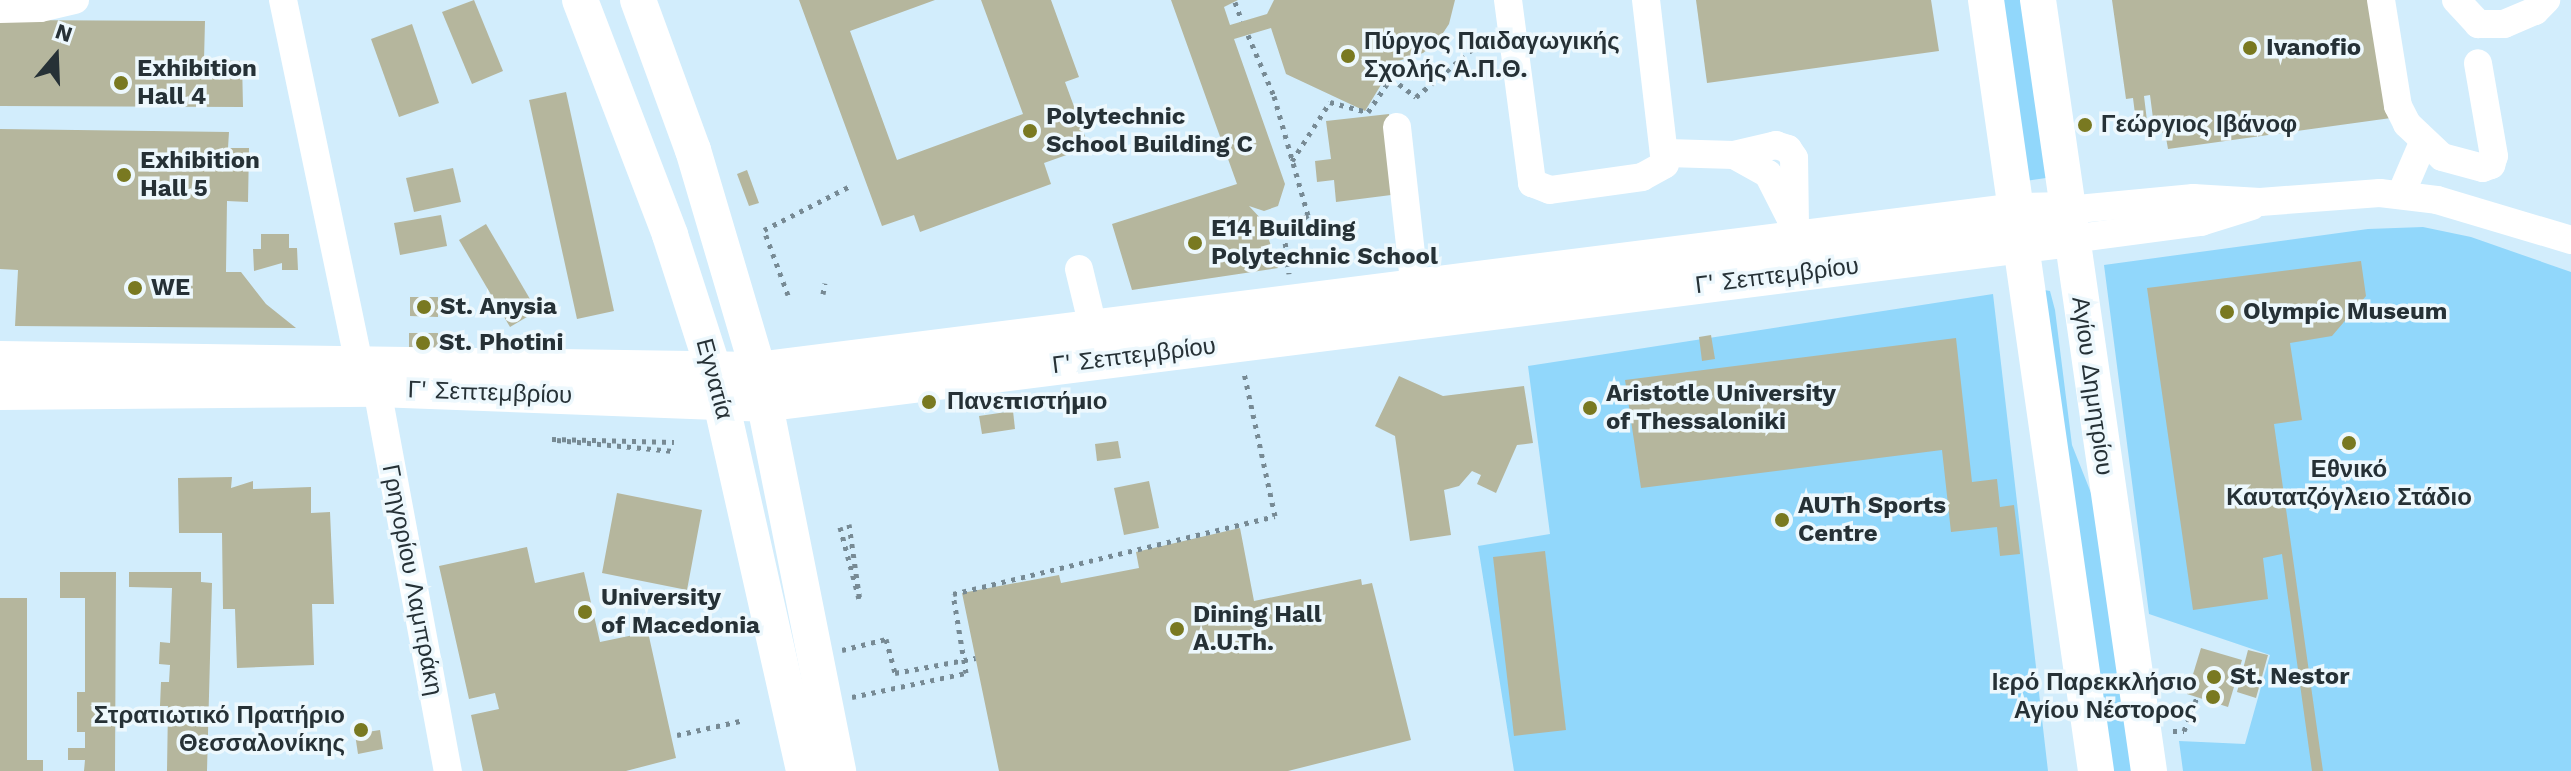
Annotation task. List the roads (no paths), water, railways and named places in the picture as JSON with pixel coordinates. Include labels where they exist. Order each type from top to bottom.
[{"type":"main road","name":"Εγνατία","points":[[580,0],[670,235],[718,387],[804,771]]},
{"type":"main road","name":"Εγνατία","points":[[638,0],[693,150],[760,387],[838,771]]},
{"type":"main road","points":[[1986,0],[2096,771]]},
{"type":"main road","name":"Αγίου Δημητρίου","points":[[2038,0],[2149,771]]},
{"type":"main road","name":"Γ' Σεπτεμβρίου","points":[[760,387],[1094,331],[1415,289],[1795,233],[2016,211],[2069,224]]},
{"type":"main road","name":"Γ' Σεπτεμβρίου","points":[[0,359],[368,376],[760,387],[2021,246],[2069,224]]},
{"type":"main road","name":"Γ' Σεπτεμβρίου","points":[[0,392],[368,376]]},
{"type":"street","points":[[0,9],[75,0]]},
{"type":"street","name":"Γρηγορίου Λαμπράκη","points":[[283,0],[368,376],[448,771]]},
{"type":"street","points":[[1509,9],[1532,183],[1550,190],[1657,173],[1667,153],[1646,0]]},
{"type":"street","points":[[2381,0],[2398,106],[2423,143],[2460,164],[2491,165],[2494,156],[2478,63]]},
{"type":"street","points":[[2456,0],[2478,24],[2504,24],[2535,11],[2546,0]]},
{"type":"street","points":[[1397,127],[1415,289]]},
{"type":"street","points":[[2401,194],[2423,143]]},
{"type":"street","points":[[1667,153],[1734,155],[1776,145],[1788,149],[1794,158],[1795,233]]},
{"type":"street","name":"Γ' Σεπτεμβρίου","points":[[2069,224],[2201,222],[2260,202],[2401,194],[2571,240]]},
{"type":"street","points":[[1079,269],[1094,331]]},
{"type":"place","name":"Ivanofio","points":[[2250,48]]},
{"type":"place","name":"Πύργος Παιδαγωγικής Σχολής Α.Π.Θ.","points":[[1348,56]]},
{"type":"place","name":"Exhibition Hall 4","points":[[121,83]]},
{"type":"place","name":"Γεώργιος Ιβάνοφ","points":[[2085,125]]},
{"type":"place","name":"Polytechnic School Building C","points":[[1030,131]]},
{"type":"place","name":"Exhibition Hall 5","points":[[124,175]]},
{"type":"place","name":"E14 Building Polytechnic School","points":[[1195,243]]},
{"type":"place","name":"WE","points":[[135,288]]},
{"type":"place","name":"St. Anysia","points":[[424,307]]},
{"type":"place","name":"Olympic Museum","points":[[2227,312]]},
{"type":"place","name":"St. Photini","points":[[423,343]]},
{"type":"place","name":"Πανεπιστήμιο","points":[[929,402]]},
{"type":"place","name":"Aristotle University of Thessaloniki","points":[[1590,408]]},
{"type":"place","name":"Εθνικό Καυτατζόγλειο Στάδιο","points":[[2349,443]]},
{"type":"place","name":"AUTh Sports Centre","points":[[1782,520]]},
{"type":"place","name":"University of Macedonia","points":[[585,612]]},
{"type":"place","name":"Dining Hall A.U.Th.","points":[[1177,629]]},
{"type":"place","name":"St. Nestor","points":[[2214,677]]},
{"type":"place","name":"Ιερό Παρεκκλήσιο Αγίου Νέστορος","points":[[2213,697]]},
{"type":"place","name":"Στρατιωτικό Πρατήριο Θεσσαλονίκης","points":[[361,730]]}]
